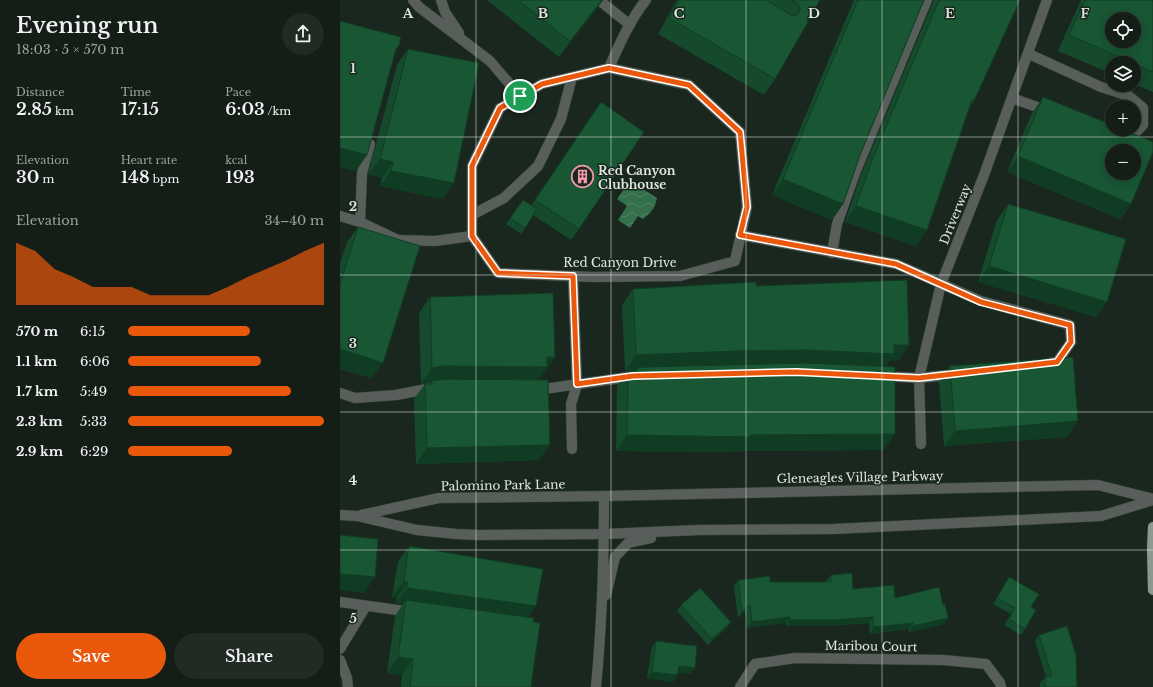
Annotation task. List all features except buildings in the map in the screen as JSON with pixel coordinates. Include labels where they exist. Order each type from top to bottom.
[{"type":"main road","points":[[1153,527],[1153,590]]},
{"type":"street","points":[[413,0],[419,7],[490,61],[520,96]]},
{"type":"street","points":[[441,0],[445,12],[464,40]]},
{"type":"street","points":[[599,0],[630,25]]},
{"type":"street","points":[[609,68],[630,25],[646,0]]},
{"type":"street","points":[[832,253],[837,224],[855,173],[883,102],[927,0]]},
{"type":"street","name":"Driverway","points":[[921,444],[919,378],[941,284],[984,175],[1029,54],[1047,0]]},
{"type":"street","points":[[1029,54],[1101,87],[1129,96],[1143,108],[1143,125],[1128,140],[1116,138]]},
{"type":"street","name":"Red Canyon Drive","points":[[609,68],[689,85],[740,132],[747,207],[735,261],[680,276],[593,277],[498,273],[472,236],[472,166],[500,108],[542,84],[609,68]]},
{"type":"street","points":[[472,215],[504,198],[538,166],[561,119],[572,77]]},
{"type":"street","points":[[1012,98],[1059,115]]},
{"type":"street","points":[[360,222],[362,173],[372,135]]},
{"type":"street","points":[[340,216],[360,222],[398,240],[435,241],[472,236]]},
{"type":"street","points":[[740,235],[896,264],[981,302],[1070,325],[1071,342],[1057,362],[1042,364]]},
{"type":"street","points":[[572,449],[571,404],[577,384],[573,276]]},
{"type":"street","points":[[873,376],[919,378],[966,373]]},
{"type":"street","points":[[528,388],[544,389],[633,376],[648,376]]},
{"type":"street","points":[[340,393],[356,398],[396,395],[432,388],[440,388]]},
{"type":"street","name":"Gleneagles Village Parkway","points":[[604,496],[1098,485],[1153,499]]},
{"type":"street","points":[[596,687],[600,650],[604,496]]},
{"type":"street","name":"Palomino Park Lane","points":[[357,516],[439,498],[604,496]]},
{"type":"street","name":"Gleneagles Village Parkway","points":[[604,534],[699,530],[834,529],[1102,516],[1153,499]]},
{"type":"street","name":"Palomino Park Lane","points":[[340,515],[357,516],[417,530],[456,534],[604,534]]},
{"type":"street","points":[[601,619],[615,557],[628,543],[642,539],[699,530]]},
{"type":"street","points":[[340,602],[419,613]]},
{"type":"street","points":[[340,649],[366,606]]},
{"type":"street","name":"Maribou Court","points":[[740,687],[755,664],[795,658],[943,660],[986,664],[1000,683],[1001,687]]},
{"type":"street","points":[[340,660],[347,678],[348,687]]},
{"type":"water","points":[[630,181],[657,198],[654,207],[650,212],[643,219],[638,216],[630,228],[618,220],[627,206],[617,199]]},
{"type":"place","name":"Red Canyon Clubhouse","points":[[582,177]]},
{"type":"route","points":[[609,68],[689,85],[740,132],[747,207],[740,235],[896,264],[981,302],[1070,325],[1071,342],[1057,362],[919,378],[796,372],[633,376],[577,384],[573,276],[498,273],[472,236],[472,166],[500,108],[520,96],[542,84],[609,68]]}]
